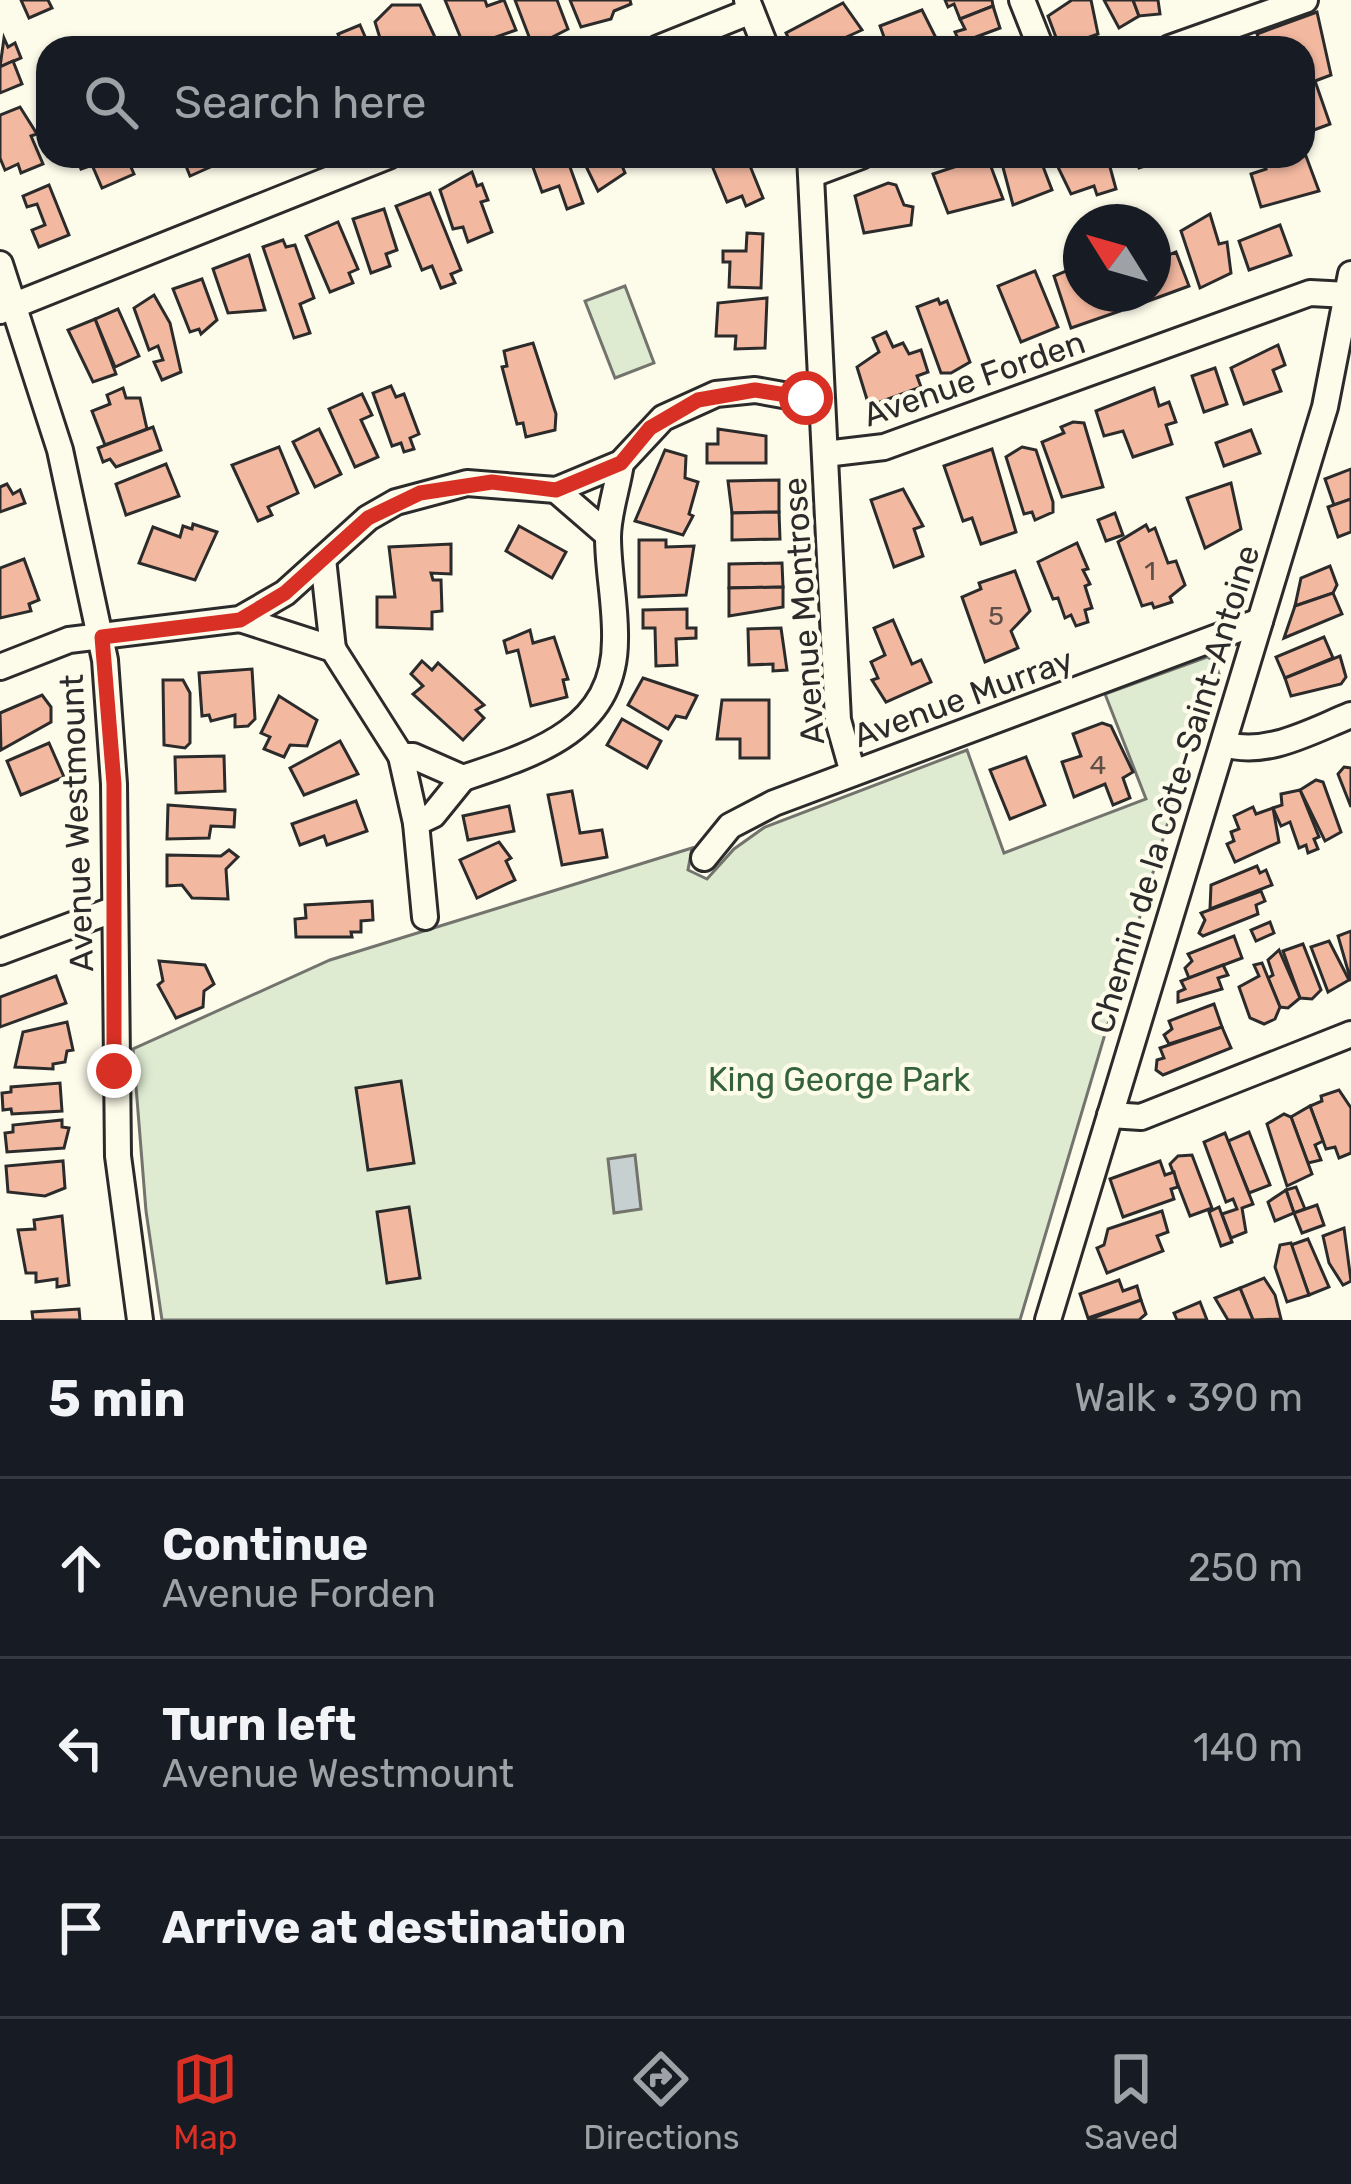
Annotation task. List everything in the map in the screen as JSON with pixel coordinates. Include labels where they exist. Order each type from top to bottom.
[{"type":"street","points":[[1022,0],[1036,36]]},
{"type":"street","points":[[1204,36],[1305,0]]},
{"type":"street","points":[[685,36],[749,6],[761,36]]},
{"type":"street","points":[[8,308],[358,168]]},
{"type":"street","name":"Avenue Montrose","points":[[812,168],[838,720],[853,773]]},
{"type":"street","name":"Avenue Westmount","points":[[0,264],[8,308],[60,450],[102,637],[114,784],[117,1136],[140,1320]]},
{"type":"street","name":"Avenue Forden","points":[[825,454],[884,447],[1310,293],[1349,285]]},
{"type":"street","name":"Chemin de la Côte-Saint-Antoine","points":[[1048,1320],[1325,407],[1349,285]]},
{"type":"street","name":"Avenue Forden","points":[[0,667],[69,640],[240,620],[285,593],[368,518],[420,493],[492,482],[556,490],[621,463],[663,418],[716,394],[755,390],[822,402]]},
{"type":"street","points":[[416,823],[433,815],[463,778],[564,739],[604,692],[616,634],[608,535],[621,463]]},
{"type":"street","points":[[556,490],[608,535]]},
{"type":"street","points":[[323,559],[333,649],[400,757],[416,823],[425,917]]},
{"type":"street","points":[[240,620],[333,649]]},
{"type":"street","name":"Avenue Murray","points":[[704,858],[730,826],[749,814],[1260,621]]},
{"type":"street","points":[[1224,744],[1244,750],[1284,742],[1351,715]]},
{"type":"street","points":[[400,757],[413,756],[463,778]]},
{"type":"street","points":[[0,952],[115,908]]},
{"type":"street","points":[[1110,1114],[1141,1117],[1351,1034]]},
{"type":"green space","points":[[625,286],[654,363],[615,378],[585,301]]},
{"type":"green space","name":"King George Park","points":[[1207,657],[1215,661],[1219,674],[1193,738],[1020,1320],[162,1320],[146,1211],[133,1049],[330,960],[692,848],[688,870],[707,879],[734,849],[765,827],[967,750],[1004,853],[1146,799],[1105,694]]},
{"type":"shaded area","points":[[635,1155],[641,1209],[614,1213],[608,1159]]},
{"type":"building","points":[[21,0],[48,0],[52,8],[29,18]]},
{"type":"building","points":[[445,0],[485,0],[487,6],[504,0],[516,30],[499,36],[460,36]]},
{"type":"building","points":[[515,0],[557,0],[568,29],[554,36],[529,36]]},
{"type":"building","points":[[570,0],[630,0],[631,4],[614,11],[611,19],[581,27]]},
{"type":"building","points":[[945,0],[992,0],[993,6],[960,19],[954,4],[948,7]]},
{"type":"building","points":[[1072,0],[1091,0],[1098,34],[1056,36],[1048,16]]},
{"type":"building","points":[[1104,0],[1133,0],[1139,16],[1119,28]]},
{"type":"building","points":[[1133,0],[1158,0],[1160,14],[1139,16]]},
{"type":"building","points":[[843,3],[862,30],[849,36],[786,33]]},
{"type":"building","points":[[392,5],[420,5],[434,36],[379,36],[375,22]]},
{"type":"building","points":[[993,6],[1000,28],[979,36],[957,36],[955,32],[965,29],[960,19]]},
{"type":"building","points":[[922,10],[935,36],[884,36],[880,26]]},
{"type":"building","points":[[1317,12],[1331,75],[1315,81],[1315,36],[1257,34]]},
{"type":"building","points":[[360,25],[365,36],[339,36]]},
{"type":"building","points":[[4,38],[8,47],[15,43],[21,58],[0,67]]},
{"type":"building","points":[[13,61],[22,84],[0,93],[0,67]]},
{"type":"building","points":[[1315,81],[1330,124],[1315,130]]},
{"type":"building","points":[[20,107],[36,132],[31,136],[36,167],[21,173],[18,164],[5,170],[0,158],[0,115]]},
{"type":"building","points":[[93,168],[131,168],[134,174],[102,188]]},
{"type":"building","points":[[533,168],[570,168],[583,203],[567,209],[559,186],[542,192]]},
{"type":"building","points":[[587,168],[623,168],[625,173],[598,191]]},
{"type":"building","points":[[713,168],[751,168],[763,198],[746,206],[742,196],[727,202]]},
{"type":"building","points":[[951,168],[991,168],[1003,199],[948,213],[933,174]]},
{"type":"building","points":[[1003,168],[1044,168],[1052,190],[1013,205]]},
{"type":"building","points":[[1058,168],[1110,168],[1116,189],[1097,195],[1094,186],[1071,194]]},
{"type":"building","points":[[1310,168],[1319,191],[1261,207],[1251,174]]},
{"type":"building","points":[[472,172],[488,200],[481,202],[492,232],[468,242],[463,227],[453,229],[440,190]]},
{"type":"building","points":[[888,183],[896,185],[904,205],[913,207],[911,225],[864,233],[855,196]]},
{"type":"building","points":[[49,185],[69,235],[39,247],[32,230],[45,225],[37,204],[27,207],[23,196]]},
{"type":"building","points":[[430,193],[461,270],[451,274],[455,283],[441,288],[432,266],[422,270],[396,206]]},
{"type":"building","points":[[384,209],[397,250],[386,254],[390,266],[371,273],[353,219]]},
{"type":"building","points":[[1210,214],[1219,244],[1227,242],[1231,273],[1200,288],[1181,231]]},
{"type":"building","points":[[338,222],[358,269],[349,273],[353,283],[330,292],[306,236]]},
{"type":"building","points":[[1280,225],[1291,255],[1249,270],[1239,241]]},
{"type":"building","points":[[747,233],[763,234],[761,288],[729,287],[730,262],[723,262],[723,251],[746,251]]},
{"type":"building","points":[[283,240],[286,247],[295,245],[314,298],[300,304],[310,333],[294,338],[263,247]]},
{"type":"building","points":[[1176,252],[1189,286],[1171,293],[1171,254]]},
{"type":"building","points":[[249,255],[265,310],[228,313],[213,269]]},
{"type":"building","points":[[1035,271],[1058,327],[1021,342],[998,286]]},
{"type":"building","points":[[1063,272],[1063,304],[1054,276]]},
{"type":"building","points":[[202,279],[217,320],[201,334],[199,329],[190,332],[173,289]]},
{"type":"building","points":[[154,295],[170,323],[181,372],[162,380],[154,362],[163,360],[158,346],[149,350],[134,308]]},
{"type":"building","points":[[767,298],[765,348],[735,349],[736,336],[716,336],[718,303]]},
{"type":"building","points":[[938,299],[940,304],[947,301],[970,362],[951,373],[941,373],[917,307]]},
{"type":"building","points":[[118,309],[139,356],[115,367],[95,319]]},
{"type":"building","points":[[1066,312],[1117,312],[1071,328]]},
{"type":"building","points":[[95,319],[116,374],[93,382],[68,330]]},
{"type":"building","points":[[886,332],[893,347],[903,343],[909,354],[921,350],[928,372],[917,376],[921,387],[869,406],[857,367],[879,352],[873,338]]},
{"type":"building","points":[[533,343],[556,414],[555,430],[526,437],[523,423],[517,424],[502,367],[507,366],[504,351]]},
{"type":"building","points":[[1278,345],[1285,365],[1273,370],[1281,391],[1244,404],[1231,368]]},
{"type":"building","points":[[1215,368],[1227,404],[1204,412],[1192,376]]},
{"type":"building","points":[[391,386],[396,397],[404,394],[419,434],[410,438],[414,449],[404,452],[401,443],[392,446],[373,393]]},
{"type":"building","points":[[123,388],[126,398],[140,398],[147,429],[105,445],[92,411],[110,404],[107,395]]},
{"type":"building","points":[[1154,388],[1159,406],[1169,402],[1176,422],[1166,425],[1172,444],[1133,457],[1123,431],[1104,436],[1096,411]]},
{"type":"building","points":[[362,394],[372,415],[361,420],[378,457],[355,467],[329,409]]},
{"type":"building","points":[[1084,423],[1103,487],[1062,497],[1042,442],[1064,433],[1061,427]]},
{"type":"building","points":[[153,427],[161,450],[116,467],[110,459],[103,462],[98,448]]},
{"type":"building","points":[[319,429],[341,474],[315,487],[293,442]]},
{"type":"building","points":[[718,429],[766,436],[766,463],[707,463],[707,444],[718,444]]},
{"type":"building","points":[[1251,430],[1260,453],[1224,466],[1216,443]]},
{"type":"building","points":[[279,447],[298,493],[268,507],[272,515],[258,521],[232,465]]},
{"type":"building","points":[[1022,447],[1036,450],[1053,502],[1053,512],[1035,520],[1032,512],[1024,514],[1006,457]]},
{"type":"building","points":[[992,449],[1016,532],[981,544],[972,518],[963,521],[944,466]]},
{"type":"building","points":[[665,450],[686,456],[685,478],[698,482],[689,514],[693,516],[683,535],[635,521]]},
{"type":"building","points":[[166,464],[179,496],[126,515],[116,484]]},
{"type":"building","points":[[1351,469],[1351,499],[1334,505],[1325,479]]},
{"type":"building","points":[[779,480],[779,512],[732,513],[728,481]]},
{"type":"building","points":[[1231,483],[1241,529],[1205,548],[1187,498]]},
{"type":"building","points":[[7,484],[13,494],[20,490],[25,503],[0,512],[0,487]]},
{"type":"building","points":[[903,489],[923,526],[914,529],[923,556],[894,567],[871,500]]},
{"type":"building","points":[[1351,499],[1351,532],[1338,537],[1328,507]]},
{"type":"building","points":[[779,512],[780,539],[732,540],[732,513]]},
{"type":"building","points":[[1115,513],[1123,535],[1106,541],[1098,520]]},
{"type":"building","points":[[193,524],[217,532],[195,580],[139,563],[153,527],[180,537],[183,526],[192,529]]},
{"type":"building","points":[[1146,525],[1149,531],[1155,528],[1168,563],[1176,561],[1185,585],[1170,597],[1172,602],[1154,608],[1152,603],[1142,606],[1118,542]]},
{"type":"building","points":[[519,526],[566,552],[552,578],[506,551]]},
{"type":"building","points":[[639,540],[666,540],[666,547],[694,546],[686,595],[639,597]]},
{"type":"building","points":[[1077,543],[1088,569],[1083,570],[1092,608],[1085,610],[1088,622],[1076,626],[1071,615],[1065,618],[1058,598],[1053,599],[1038,562]]},
{"type":"building","points":[[451,544],[451,574],[431,573],[433,580],[441,580],[442,611],[432,612],[432,629],[377,627],[377,597],[395,597],[389,547]]},
{"type":"building","points":[[24,559],[39,600],[29,604],[31,611],[0,618],[0,568]]},
{"type":"building","points":[[782,563],[783,587],[729,588],[729,564]]},
{"type":"building","points":[[1330,566],[1337,585],[1333,593],[1295,606],[1301,578]]},
{"type":"building","points":[[1015,571],[1030,611],[1011,631],[1018,648],[985,662],[962,597],[981,589],[979,583]]},
{"type":"building","points":[[783,587],[783,607],[729,616],[729,588]]},
{"type":"building","points":[[1333,593],[1342,614],[1284,638],[1295,606]]},
{"type":"building","points":[[687,609],[687,628],[696,628],[696,638],[676,639],[677,665],[656,666],[655,628],[643,628],[643,610]]},
{"type":"building","points":[[893,620],[912,664],[921,660],[931,682],[886,702],[872,680],[878,678],[871,662],[885,655],[874,628]]},
{"type":"building","points":[[781,628],[787,670],[773,671],[773,664],[749,665],[748,629]]},
{"type":"building","points":[[530,630],[533,643],[554,637],[568,679],[563,680],[567,697],[531,706],[518,650],[507,653],[504,641]]},
{"type":"building","points":[[1324,637],[1333,658],[1285,678],[1276,657]]},
{"type":"building","points":[[1340,656],[1346,677],[1341,684],[1291,696],[1285,678]]},
{"type":"building","points":[[422,661],[432,670],[438,663],[484,705],[476,710],[484,718],[463,740],[413,694],[423,686],[411,674]]},
{"type":"building","points":[[252,669],[255,719],[248,726],[235,727],[235,715],[211,721],[209,715],[202,716],[199,673]]},
{"type":"building","points":[[643,678],[697,696],[686,718],[676,716],[668,729],[628,705]]},
{"type":"building","points":[[163,680],[183,680],[190,693],[190,743],[185,748],[164,745]]},
{"type":"building","points":[[42,695],[51,707],[51,722],[1,750],[0,713]]},
{"type":"building","points":[[279,696],[317,720],[307,746],[290,745],[284,757],[264,749],[270,737],[261,733]]},
{"type":"building","points":[[722,700],[769,700],[769,758],[740,758],[740,739],[717,739]]},
{"type":"building","points":[[622,719],[661,741],[647,768],[607,745]]},
{"type":"building","points":[[1102,723],[1111,726],[1133,772],[1123,778],[1130,798],[1113,805],[1105,784],[1074,797],[1062,762],[1081,756],[1073,734]]},
{"type":"building","points":[[340,741],[358,774],[304,795],[290,768]]},
{"type":"building","points":[[49,743],[64,777],[21,795],[7,761]]},
{"type":"building","points":[[224,756],[225,791],[176,793],[175,757]]},
{"type":"building","points":[[1026,757],[1045,805],[1010,819],[990,770]]},
{"type":"building","points":[[1344,767],[1351,768],[1351,807],[1338,774]]},
{"type":"building","points":[[1316,780],[1323,782],[1341,832],[1325,841],[1300,790]]},
{"type":"building","points":[[1300,790],[1319,837],[1314,839],[1318,849],[1308,853],[1306,845],[1299,848],[1290,822],[1281,826],[1273,808],[1282,805],[1281,794]]},
{"type":"building","points":[[572,791],[580,833],[602,830],[607,857],[562,865],[548,795]]},
{"type":"building","points":[[356,801],[367,831],[327,845],[324,836],[300,845],[292,824]]},
{"type":"building","points":[[168,805],[235,810],[234,827],[211,826],[209,838],[167,839]]},
{"type":"building","points":[[509,806],[514,831],[468,840],[463,816]]},
{"type":"building","points":[[1253,807],[1256,814],[1273,808],[1279,842],[1235,862],[1227,844],[1234,841],[1231,832],[1239,829],[1234,816]]},
{"type":"building","points":[[499,842],[511,858],[506,861],[515,880],[477,898],[460,860]]},
{"type":"building","points":[[229,850],[238,857],[226,869],[228,899],[192,898],[182,885],[167,886],[167,855],[221,856]]},
{"type":"building","points":[[1257,866],[1260,873],[1266,870],[1272,885],[1210,909],[1211,885]]},
{"type":"building","points":[[1261,891],[1265,901],[1256,905],[1258,914],[1203,936],[1199,933],[1205,920],[1201,913]]},
{"type":"building","points":[[372,901],[373,920],[361,921],[361,932],[351,932],[352,937],[296,937],[295,919],[306,918],[305,905]]},
{"type":"building","points":[[1270,922],[1274,933],[1256,941],[1251,930]]},
{"type":"building","points":[[1351,931],[1351,981],[1338,936]]},
{"type":"building","points":[[1234,936],[1242,958],[1189,978],[1185,968],[1192,961],[1188,954]]},
{"type":"building","points":[[1329,941],[1349,980],[1328,992],[1311,947]]},
{"type":"building","points":[[1303,944],[1321,990],[1312,999],[1300,998],[1283,951]]},
{"type":"building","points":[[1279,950],[1300,998],[1288,1008],[1280,1007],[1268,978],[1273,975],[1268,960]]},
{"type":"building","points":[[159,961],[205,965],[214,984],[204,991],[203,1007],[176,1018],[158,985],[163,981]]},
{"type":"building","points":[[1262,963],[1280,1007],[1275,1019],[1264,1024],[1250,1018],[1239,987],[1259,976],[1254,965]]},
{"type":"building","points":[[1223,965],[1228,975],[1218,978],[1222,989],[1178,1002],[1178,992],[1185,989],[1181,981]]},
{"type":"building","points":[[56,976],[66,1003],[0,1027],[0,997]]},
{"type":"building","points":[[1214,1004],[1222,1027],[1169,1044],[1164,1035],[1172,1029],[1169,1021]]},
{"type":"building","points":[[67,1022],[73,1050],[67,1051],[65,1062],[53,1064],[53,1069],[15,1067],[23,1032]]},
{"type":"building","points":[[1222,1027],[1231,1048],[1163,1075],[1156,1070],[1157,1060],[1164,1058],[1160,1048]]},
{"type":"building","points":[[401,1081],[414,1163],[368,1170],[356,1088]]},
{"type":"building","points":[[60,1083],[62,1111],[12,1114],[11,1109],[3,1110],[2,1093],[11,1092],[11,1087]]},
{"type":"building","points":[[1339,1090],[1351,1108],[1351,1153],[1339,1158],[1335,1147],[1326,1149],[1310,1106]]},
{"type":"building","points":[[1310,1106],[1323,1141],[1315,1145],[1321,1160],[1308,1163],[1291,1117]]},
{"type":"building","points":[[1284,1114],[1291,1117],[1312,1174],[1287,1186],[1267,1124]]},
{"type":"building","points":[[62,1120],[62,1127],[69,1128],[64,1148],[7,1152],[5,1133],[13,1132],[13,1125]]},
{"type":"building","points":[[1249,1132],[1270,1185],[1249,1193],[1228,1141]]},
{"type":"building","points":[[1225,1133],[1253,1204],[1242,1208],[1246,1232],[1231,1238],[1222,1214],[1237,1209],[1233,1199],[1226,1202],[1204,1142]]},
{"type":"building","points":[[1192,1155],[1212,1208],[1190,1216],[1170,1164],[1178,1156]]},
{"type":"building","points":[[63,1161],[65,1188],[45,1196],[8,1192],[6,1166]]},
{"type":"building","points":[[1160,1161],[1165,1175],[1174,1172],[1178,1187],[1171,1189],[1174,1199],[1123,1217],[1110,1179]]},
{"type":"building","points":[[1296,1187],[1305,1209],[1294,1213],[1286,1190]]},
{"type":"building","points":[[1286,1190],[1294,1213],[1275,1221],[1268,1202]]},
{"type":"building","points":[[1317,1205],[1324,1225],[1302,1233],[1294,1213]]},
{"type":"building","points":[[409,1207],[420,1278],[387,1283],[377,1212]]},
{"type":"building","points":[[1219,1207],[1232,1242],[1221,1246],[1209,1212]]},
{"type":"building","points":[[1162,1211],[1168,1232],[1157,1236],[1163,1251],[1107,1273],[1097,1248],[1104,1245],[1108,1229]]},
{"type":"building","points":[[62,1216],[69,1285],[57,1287],[57,1279],[36,1282],[36,1273],[26,1273],[18,1230],[35,1229],[34,1220]]},
{"type":"building","points":[[1344,1228],[1351,1281],[1343,1285],[1329,1263],[1323,1236]]},
{"type":"building","points":[[1308,1239],[1329,1287],[1309,1295],[1291,1245]]},
{"type":"building","points":[[1291,1243],[1309,1295],[1287,1302],[1275,1267],[1280,1245]]},
{"type":"building","points":[[1264,1278],[1275,1295],[1281,1319],[1253,1320],[1240,1288]]},
{"type":"building","points":[[1119,1280],[1123,1291],[1137,1286],[1141,1300],[1088,1318],[1080,1294]]},
{"type":"building","points":[[1240,1288],[1253,1320],[1228,1320],[1215,1298]]},
{"type":"building","points":[[1141,1300],[1146,1314],[1139,1320],[1088,1320]]},
{"type":"building","points":[[1200,1302],[1207,1320],[1177,1320],[1174,1313]]},
{"type":"building","points":[[79,1309],[80,1320],[33,1320],[32,1312]]},
{"type":"route","points":[[114,1071],[114,784],[102,637],[240,620],[285,593],[368,518],[420,493],[492,482],[556,490],[621,463],[650,428],[698,400],[755,390],[806,398]]}]
